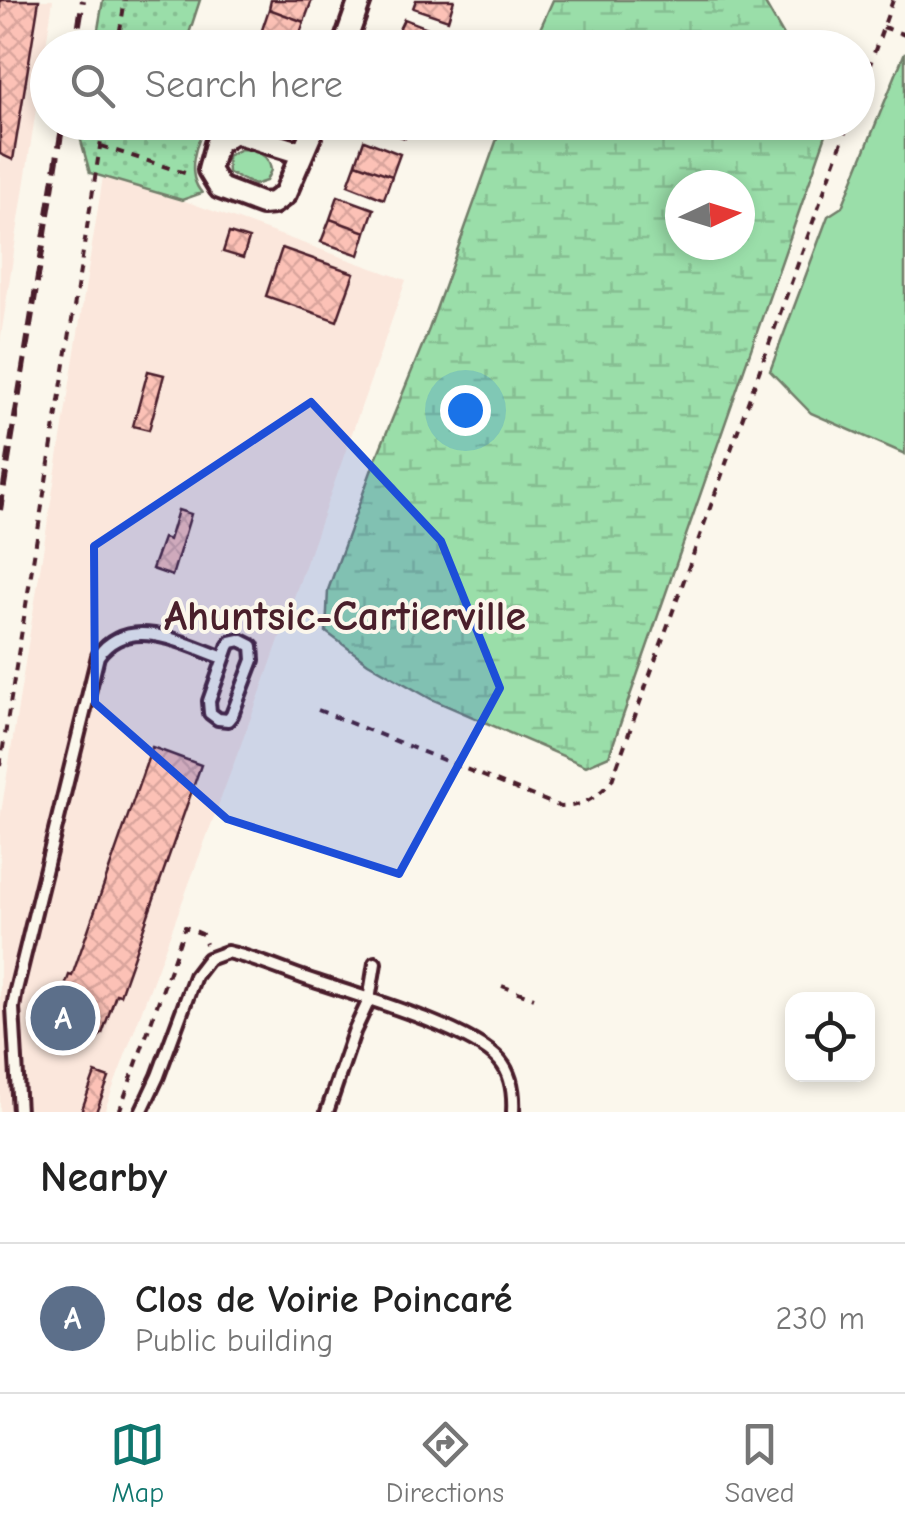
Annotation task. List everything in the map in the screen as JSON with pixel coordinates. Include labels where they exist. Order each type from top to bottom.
[{"type":"street","points":[[349,30],[360,0]]},
{"type":"street","points":[[222,140],[216,144],[209,170],[220,188],[268,204],[285,194],[307,140]]},
{"type":"street","points":[[260,140],[301,153]]},
{"type":"lane","points":[[19,1112],[16,990],[98,656],[112,640],[132,633],[155,635],[224,658]]},
{"type":"lane","points":[[244,640],[252,646],[253,660],[232,715],[222,720],[212,716],[208,707],[224,658],[235,641],[244,640]]},
{"type":"lane","points":[[141,1112],[195,976],[212,956],[227,952],[448,1029],[490,1051],[511,1080],[513,1112]]},
{"type":"lane","points":[[327,1112],[368,1000],[374,963]]},
{"type":"path","points":[[120,30],[126,0]]},
{"type":"path","points":[[875,50],[893,0]]},
{"type":"path","points":[[883,27],[905,34]]},
{"type":"path","points":[[0,766],[101,140]]},
{"type":"path","points":[[318,710],[561,807],[577,806],[601,794],[612,780],[843,140]]},
{"type":"path","points":[[100,146],[194,176]]},
{"type":"path","points":[[119,1112],[185,927],[202,934],[212,956]]},
{"type":"path","points":[[502,986],[534,998]]},
{"type":"path","points":[[14,1014],[55,1022]]},
{"type":"highlighted area","points":[[311,402],[441,541],[500,688],[399,874],[227,819],[95,703],[94,546]]},
{"type":"shaded area","points":[[0,0],[53,0],[48,30],[30,30],[31,140],[0,342]]},
{"type":"shaded area","points":[[103,177],[182,200],[406,280],[262,688],[104,1112],[0,1112],[0,819]]},
{"type":"green space","points":[[103,0],[200,0],[190,30],[98,30]]},
{"type":"green space","points":[[553,0],[763,0],[780,30],[540,30]]},
{"type":"green space","points":[[905,52],[905,454],[811,413],[770,371],[828,216],[842,207],[869,140],[875,140],[875,126]]},
{"type":"green space","points":[[81,140],[200,140],[193,167],[202,193],[182,200],[90,173]]},
{"type":"green space","points":[[497,140],[824,140],[609,756],[586,766],[431,699],[368,663],[326,632],[328,590],[429,329]]},
{"type":"green space","points":[[241,149],[257,152],[268,160],[271,170],[266,181],[254,185],[228,173],[227,156]]},
{"type":"building","points":[[0,0],[39,0],[34,30],[30,30],[30,55],[13,160],[0,154]]},
{"type":"building","points":[[271,0],[312,0],[304,22],[269,9]]},
{"type":"building","points":[[416,0],[454,0],[448,20],[413,8]]},
{"type":"building","points":[[269,9],[304,22],[301,30],[262,30]]},
{"type":"building","points":[[404,19],[433,30],[399,30]]},
{"type":"building","points":[[364,140],[400,154],[392,176],[356,163]]},
{"type":"building","points":[[356,163],[392,176],[384,199],[348,185]]},
{"type":"building","points":[[338,196],[374,209],[366,232],[330,219]]},
{"type":"building","points":[[330,219],[366,232],[359,255],[321,242]]},
{"type":"building","points":[[229,233],[249,239],[243,258],[223,252]]},
{"type":"building","points":[[282,248],[354,273],[337,321],[266,296]]},
{"type":"building","points":[[148,371],[164,375],[149,430],[133,426]]},
{"type":"building","points":[[178,510],[191,514],[172,576],[152,569],[163,538],[169,540]]},
{"type":"building","points":[[152,747],[201,765],[120,995],[116,994],[102,1034],[95,1039],[57,1026],[54,1017]]},
{"type":"building","points":[[95,1073],[109,1078],[96,1112],[81,1112]]},
{"type":"railway","points":[[78,30],[83,0]]},
{"type":"railway","points":[[0,510],[60,140]]},
{"type":"place","name":"Clos de Voirie Poincaré","points":[[63,1018]]},
{"type":"district","name":"Ahuntsic-Cartierville","points":[[345,616]]}]
